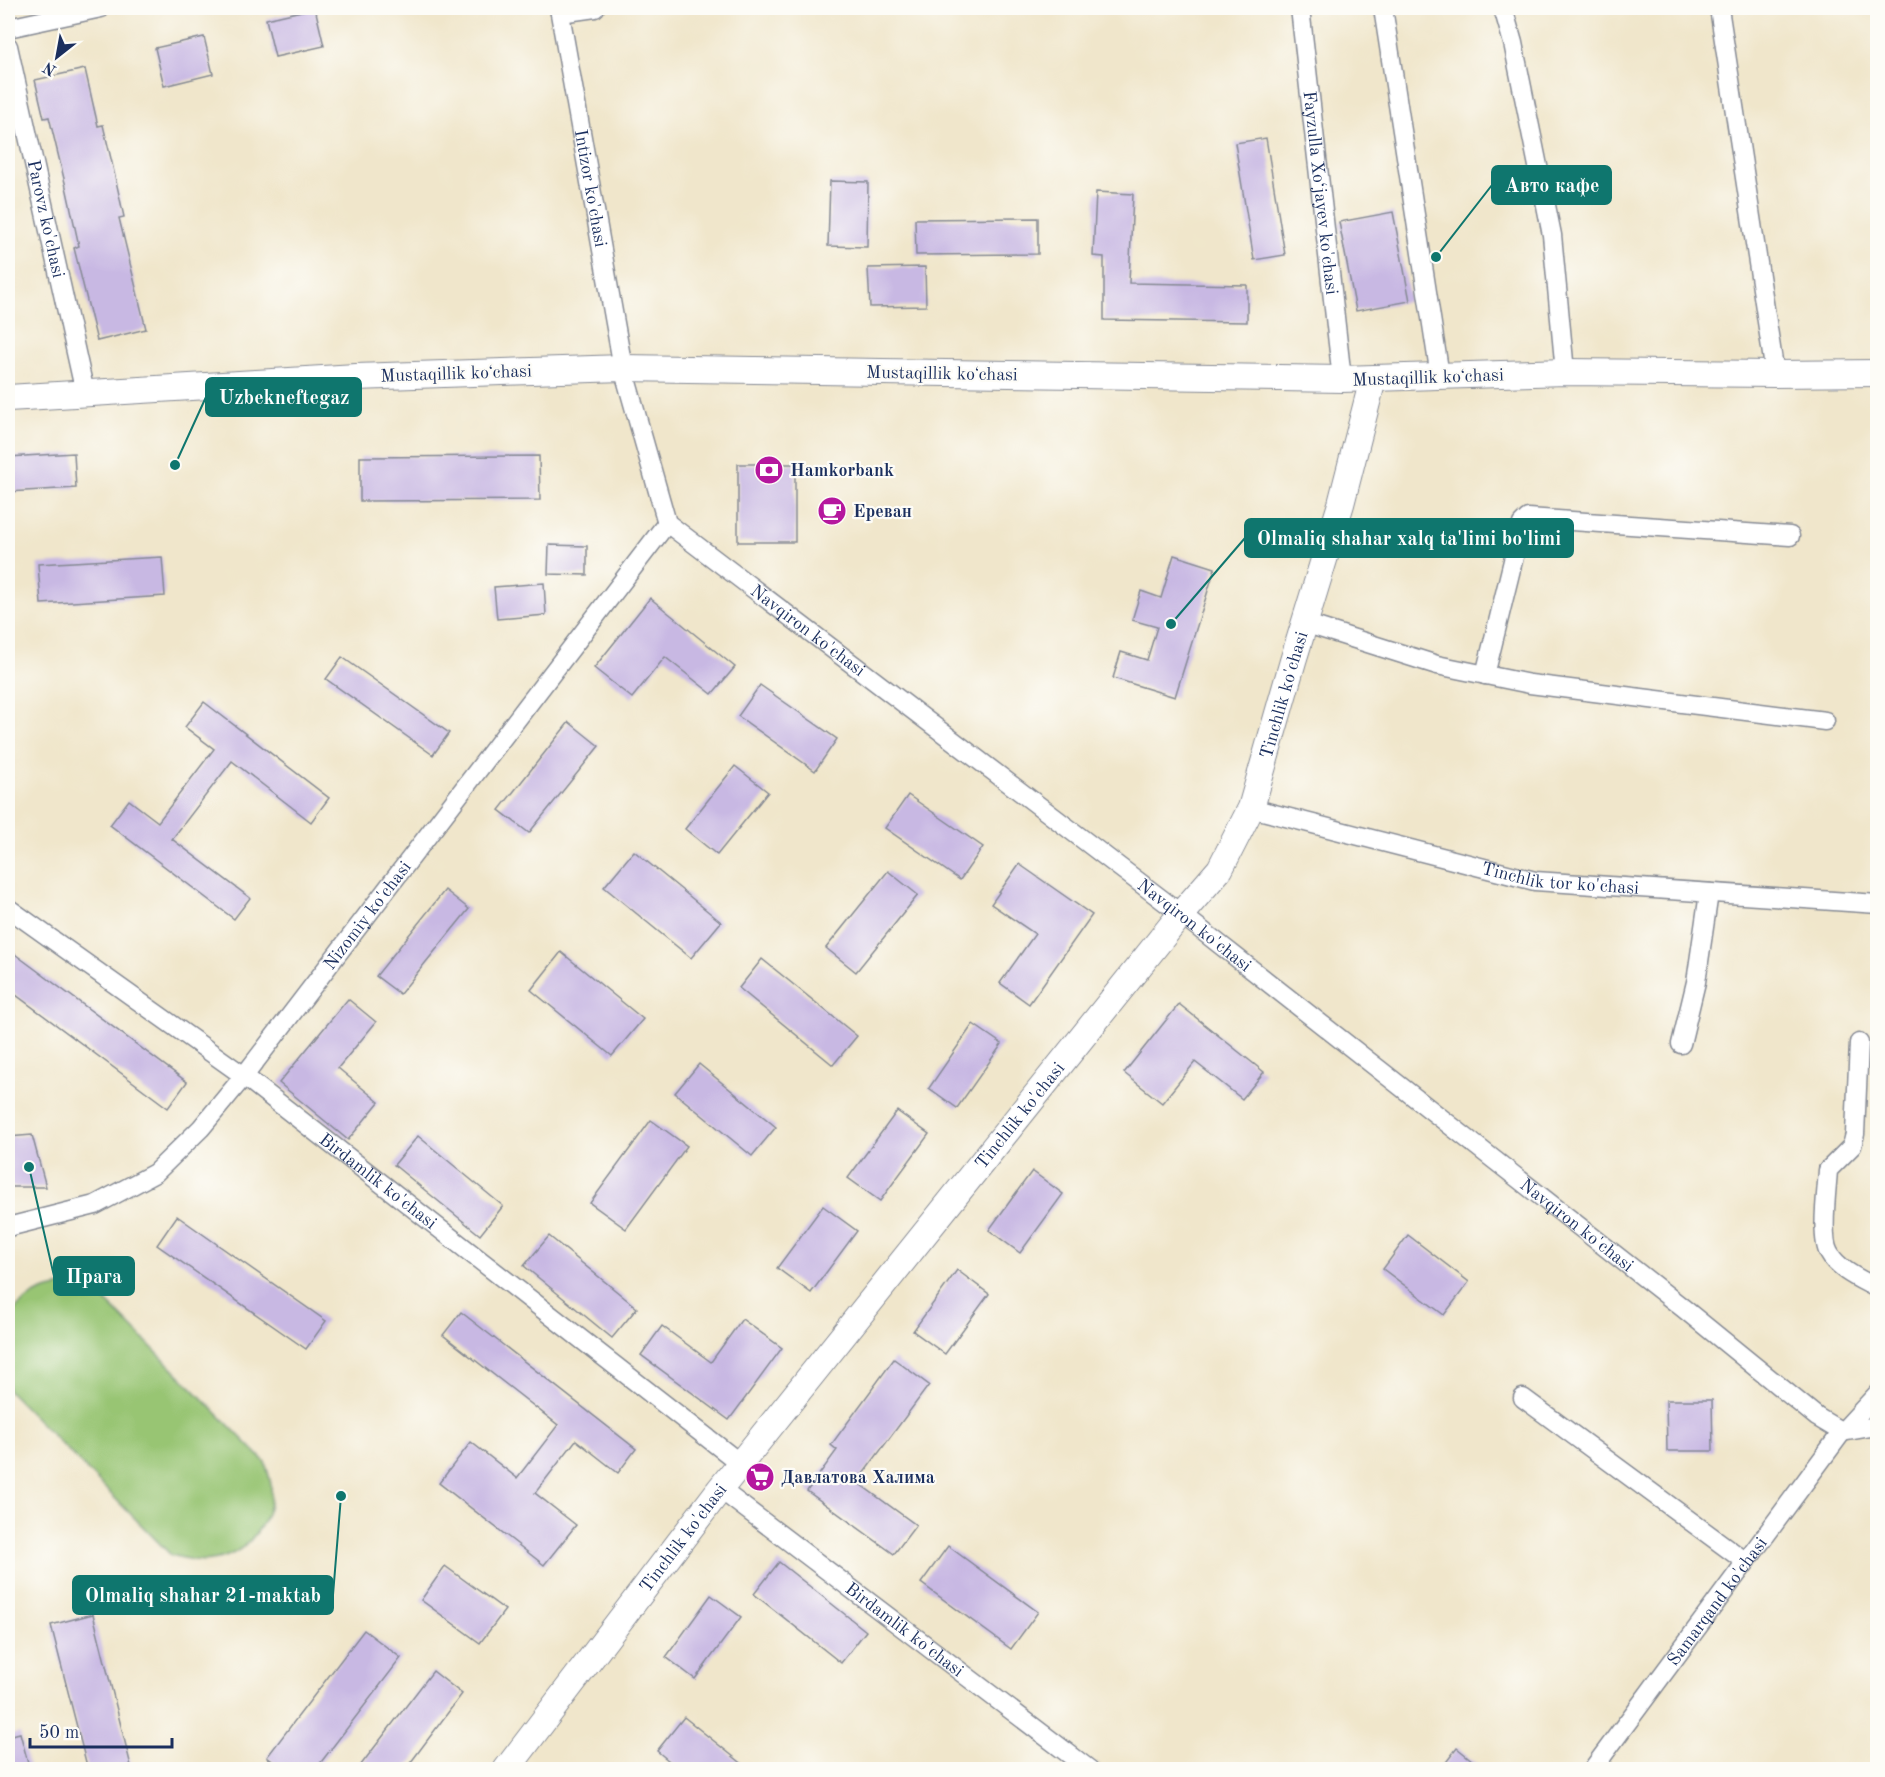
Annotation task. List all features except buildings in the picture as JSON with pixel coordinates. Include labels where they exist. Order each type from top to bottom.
[{"type":"main road","name":"Mustaqillik koʻchasi","points":[[8,398],[357,376],[623,368],[1342,380],[1565,372],[1878,373]]},
{"type":"main road","name":"Tinchlik ko'chasi","points":[[506,1770],[720,1489],[1181,914],[1220,869],[1251,808],[1341,504],[1373,379]]},
{"type":"street","points":[[8,28],[101,8]]},
{"type":"street","points":[[559,10],[595,8]]},
{"type":"street","name":"Fayzulla Xo‘jayev ko'chasi","points":[[1300,8],[1342,380]]},
{"type":"street","points":[[1383,8],[1440,376]]},
{"type":"street","points":[[1503,8],[1513,43],[1552,235],[1565,372]]},
{"type":"street","points":[[1719,8],[1775,374]]},
{"type":"street","name":"Intizor ko'chasi","points":[[559,10],[623,368]]},
{"type":"street","name":"Parovz ko'chasi","points":[[8,46],[85,393]]},
{"type":"street","points":[[623,368],[667,523]]},
{"type":"street","points":[[1485,675],[1522,524],[1528,518],[1790,536]]},
{"type":"street","name":"Navqiron ko'chasi","points":[[667,523],[1181,914],[1683,1308],[1817,1417],[1842,1432]]},
{"type":"street","name":"Nizomiy ko'chasi","points":[[8,1227],[95,1205],[155,1173],[201,1128],[244,1076],[667,523]]},
{"type":"street","points":[[1304,623],[1437,665],[1530,684],[1825,722]]},
{"type":"street","name":"Tinchlik tor ko'chasi","points":[[1251,808],[1535,881],[1878,904]]},
{"type":"street","points":[[1681,1044],[1696,982],[1709,893]]},
{"type":"street","name":"Birdamlik ko'chasi","points":[[8,908],[244,1076],[741,1464]]},
{"type":"street","points":[[1859,1043],[1855,1134],[1852,1146],[1828,1170],[1824,1242],[1829,1255],[1843,1268],[1878,1289]]},
{"type":"street","name":"Samarqand ko'chasi","points":[[1592,1770],[1842,1432],[1878,1393]]},
{"type":"street","points":[[1523,1398],[1746,1562]]},
{"type":"street","points":[[1842,1432],[1878,1428]]},
{"type":"street","name":"Birdamlik ko'chasi","points":[[720,1489],[1090,1770]]},
{"type":"green space","points":[[72,1285],[95,1290],[265,1462],[271,1485],[268,1509],[257,1532],[239,1549],[229,1555],[205,1561],[171,1555],[8,1390],[9,1315],[37,1293]]},
{"type":"place","name":"Авто кафе","points":[[1436,257]]},
{"type":"place","name":"Uzbekneftegaz","points":[[175,465]]},
{"type":"place","name":"Hamkorbank","points":[[769,470]]},
{"type":"place","name":"Ереван","points":[[832,511]]},
{"type":"place","name":"Olmaliq shahar xalq ta'limi bo'limi","points":[[1171,624]]},
{"type":"place","name":"Прага","points":[[29,1167]]},
{"type":"place","name":"Давлатова Халима","points":[[760,1477]]},
{"type":"place","name":"Olmaliq shahar 21-maktab","points":[[341,1496]]}]
